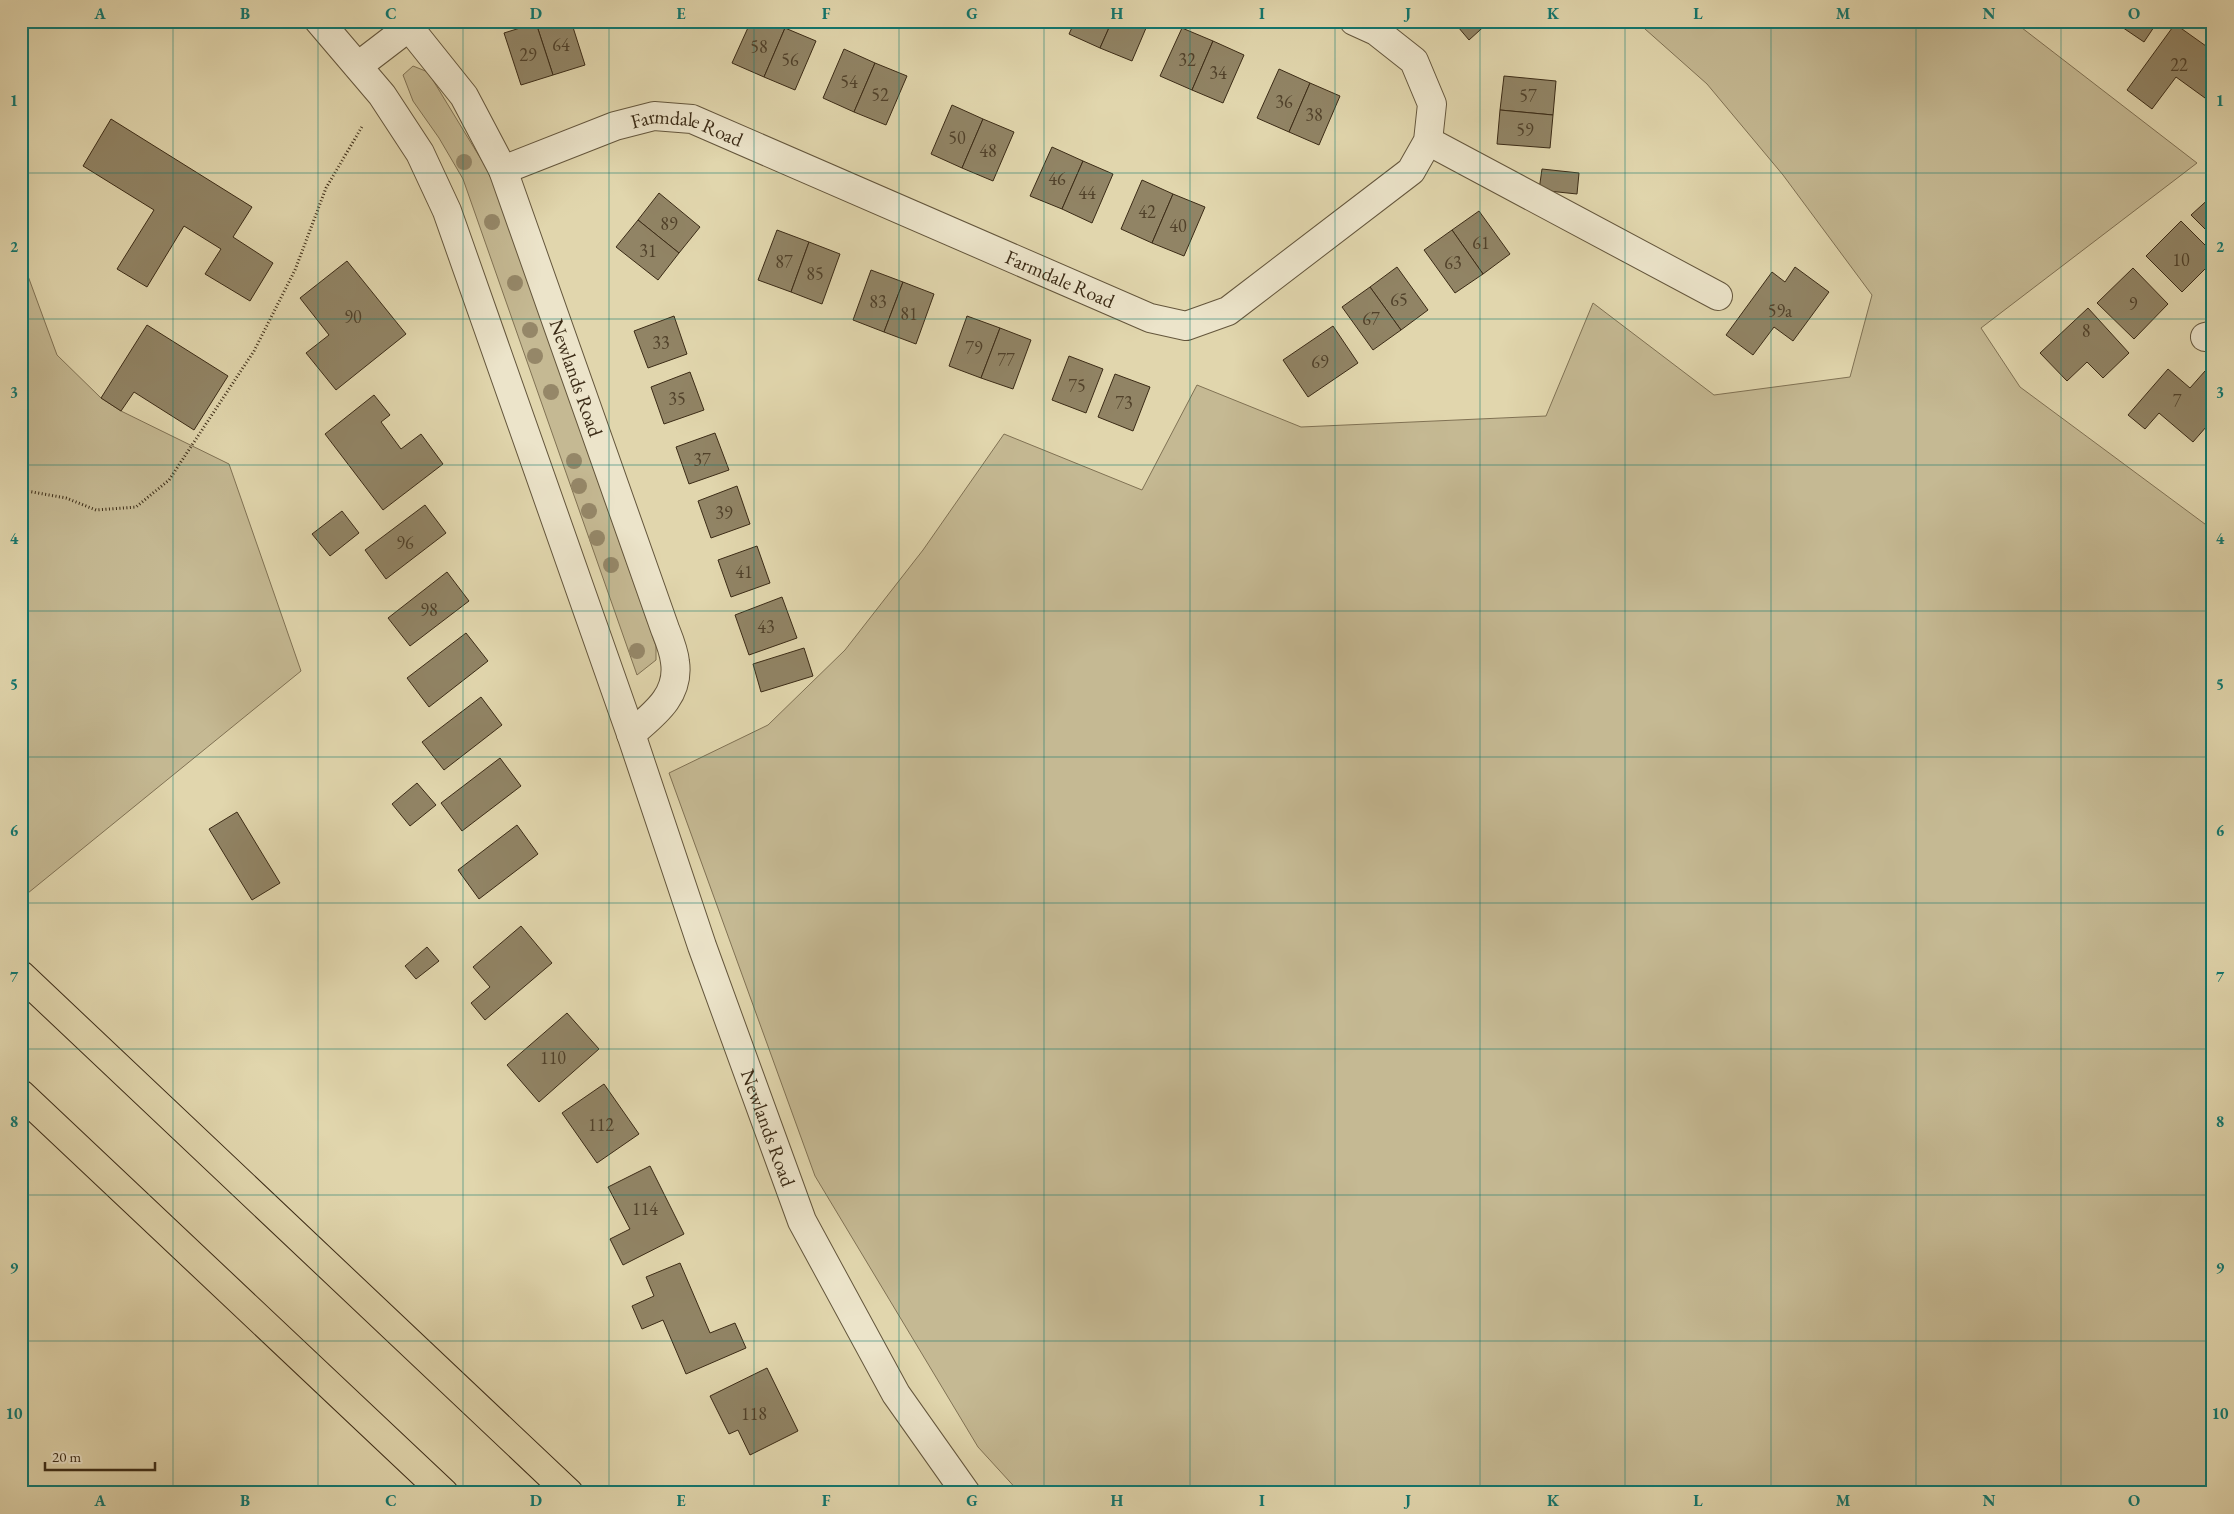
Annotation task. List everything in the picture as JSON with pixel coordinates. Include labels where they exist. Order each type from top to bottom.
[{"type":"highway","points":[[21,975],[569,1493]]},
{"type":"highway","points":[[21,1094],[444,1493]]},
{"type":"street","name":"Newlands Road","points":[[319,21],[382,95],[420,153],[447,211],[631,734],[702,946],[802,1221],[896,1394],[966,1493]]},
{"type":"street","name":"Farmdale Road","points":[[503,170],[615,126],[654,116],[692,119],[1150,318],[1186,326],[1228,311],[1318,244],[1411,171],[1428,141],[1432,104],[1414,61],[1376,31],[1354,21]]},
{"type":"street","name":"Newlands Road","points":[[358,66],[406,24],[464,96],[503,170],[665,628],[675,662],[674,686],[662,706],[631,734]]},
{"type":"street","points":[[1428,141],[1718,296]]},
{"type":"path","points":[[21,490],[66,498],[96,510],[106,510],[136,507],[169,480],[254,351],[295,270],[326,188],[382,95]]},
{"type":"shaded area","points":[[1636,21],[2013,21],[2197,163],[1981,328],[2020,387],[2213,530],[2213,1493],[1020,1493],[978,1447],[815,1176],[669,773],[768,725],[845,650],[923,550],[1004,434],[1142,490],[1197,385],[1301,427],[1546,416],[1593,303],[1714,395],[1850,377],[1872,295],[1783,175],[1707,84]]},
{"type":"shaded area","points":[[413,66],[428,72],[490,174],[656,646],[656,660],[637,675],[463,179],[439,138],[413,101],[403,75]]},
{"type":"shaded area","points":[[21,257],[57,355],[101,398],[121,411],[229,464],[301,671],[28,893],[21,886]]},
{"type":"building","points":[[541,21],[571,21],[585,65],[553,75],[536,23]]},
{"type":"building","points":[[656,21],[690,21],[689,25]]},
{"type":"building","points":[[751,21],[770,21],[785,28],[764,77],[732,63]]},
{"type":"building","points":[[1075,21],[1112,21],[1100,48],[1069,34]]},
{"type":"building","points":[[1112,21],[1149,21],[1132,61],[1100,48]]},
{"type":"building","points":[[1453,21],[1490,21],[1469,40]]},
{"type":"building","points":[[2113,21],[2158,21],[2144,42]]},
{"type":"building","points":[[536,23],[553,75],[521,85],[504,33]]},
{"type":"building","points":[[2175,24],[2213,51],[2213,87],[2205,98],[2176,77],[2152,109],[2127,90]]},
{"type":"building","points":[[785,28],[816,41],[795,90],[764,77]]},
{"type":"building","points":[[1182,28],[1213,41],[1192,90],[1160,76]]},
{"type":"building","points":[[1213,41],[1244,55],[1223,103],[1192,90]]},
{"type":"building","points":[[844,49],[875,63],[854,112],[823,98]]},
{"type":"building","points":[[875,63],[907,76],[886,125],[854,112]]},
{"type":"building","points":[[1279,69],[1310,83],[1289,132],[1257,118]]},
{"type":"building","points":[[1504,76],[1556,81],[1553,115],[1500,110]]},
{"type":"building","points":[[1310,83],[1340,96],[1319,145],[1289,132]]},
{"type":"building","points":[[952,105],[983,119],[962,168],[931,154]]},
{"type":"building","points":[[1500,110],[1553,115],[1550,148],[1497,144]]},
{"type":"building","points":[[111,119],[252,207],[233,237],[273,263],[250,301],[205,274],[221,249],[184,226],[147,287],[117,269],[154,210],[83,166]]},
{"type":"building","points":[[983,119],[1014,132],[993,181],[962,168]]},
{"type":"building","points":[[1052,147],[1083,161],[1062,209],[1030,196]]},
{"type":"building","points":[[1083,161],[1113,174],[1092,223],[1062,209]]},
{"type":"building","points":[[1542,169],[1579,173],[1577,194],[1539,190]]},
{"type":"building","points":[[1142,180],[1173,194],[1152,243],[1121,229]]},
{"type":"building","points":[[659,193],[700,227],[679,253],[638,220]]},
{"type":"building","points":[[1173,194],[1205,207],[1184,256],[1152,243]]},
{"type":"building","points":[[2213,195],[2213,237],[2191,215]]},
{"type":"building","points":[[1479,211],[1510,254],[1483,274],[1452,230]]},
{"type":"building","points":[[638,220],[679,253],[658,280],[616,247]]},
{"type":"building","points":[[2181,221],[2213,253],[2213,261],[2182,292],[2146,256]]},
{"type":"building","points":[[777,230],[809,242],[791,292],[758,280]]},
{"type":"building","points":[[1452,230],[1483,274],[1455,293],[1424,250]]},
{"type":"building","points":[[809,242],[840,254],[822,304],[791,292]]},
{"type":"building","points":[[347,261],[406,334],[336,390],[306,353],[329,335],[300,298]]},
{"type":"building","points":[[1397,267],[1428,310],[1401,330],[1370,287]]},
{"type":"building","points":[[1795,267],[1829,292],[1793,341],[1774,327],[1753,355],[1726,335],[1772,272],[1785,282]]},
{"type":"building","points":[[2133,268],[2168,304],[2134,339],[2097,303]]},
{"type":"building","points":[[871,270],[903,282],[884,332],[853,320]]},
{"type":"building","points":[[903,282],[934,294],[916,344],[884,332]]},
{"type":"building","points":[[1370,287],[1401,330],[1373,350],[1342,307]]},
{"type":"building","points":[[2088,308],[2129,353],[2103,378],[2087,362],[2067,381],[2040,353]]},
{"type":"building","points":[[674,316],[687,354],[648,368],[634,331]]},
{"type":"building","points":[[967,316],[1000,328],[981,378],[949,366]]},
{"type":"building","points":[[147,325],[228,376],[194,430],[134,392],[121,411],[101,398]]},
{"type":"building","points":[[1333,326],[1358,363],[1308,397],[1283,360]]},
{"type":"building","points":[[1000,328],[1031,340],[1013,389],[981,378]]},
{"type":"building","points":[[1069,356],[1103,369],[1086,413],[1052,400]]},
{"type":"building","points":[[2168,369],[2190,388],[2205,371],[2213,378],[2213,419],[2193,442],[2159,413],[2145,429],[2128,415]]},
{"type":"building","points":[[690,372],[704,410],[664,424],[651,387]]},
{"type":"building","points":[[1115,374],[1150,387],[1133,431],[1098,417]]},
{"type":"building","points":[[374,395],[390,415],[381,422],[401,449],[421,434],[443,464],[383,510],[325,434]]},
{"type":"building","points":[[715,433],[729,470],[689,484],[676,447]]},
{"type":"building","points":[[737,486],[750,524],[711,538],[698,501]]},
{"type":"building","points":[[425,505],[446,533],[386,579],[365,550]]},
{"type":"building","points":[[342,511],[359,533],[330,556],[312,534]]},
{"type":"building","points":[[757,546],[770,583],[731,597],[718,560]]},
{"type":"building","points":[[447,572],[469,601],[410,646],[388,618]]},
{"type":"building","points":[[782,597],[797,638],[749,655],[735,615]]},
{"type":"building","points":[[466,633],[488,661],[429,707],[407,678]]},
{"type":"building","points":[[804,648],[813,676],[761,692],[753,664]]},
{"type":"building","points":[[481,697],[502,725],[444,770],[422,742]]},
{"type":"building","points":[[500,758],[521,786],[462,831],[441,803]]},
{"type":"building","points":[[417,783],[436,805],[410,826],[392,804]]},
{"type":"building","points":[[237,812],[280,883],[252,900],[209,829]]},
{"type":"building","points":[[517,825],[538,854],[479,899],[458,870]]},
{"type":"building","points":[[521,926],[552,963],[485,1020],[471,1003],[490,987],[473,967]]},
{"type":"building","points":[[427,947],[439,961],[416,979],[405,966]]},
{"type":"building","points":[[567,1013],[599,1049],[539,1102],[507,1065]]},
{"type":"building","points":[[604,1084],[639,1134],[597,1163],[562,1113]]},
{"type":"building","points":[[650,1166],[684,1234],[623,1265],[610,1239],[630,1229],[608,1187]]},
{"type":"building","points":[[680,1263],[710,1333],[735,1323],[746,1348],[686,1374],[663,1320],[642,1329],[632,1306],[654,1296],[646,1277]]},
{"type":"building","points":[[767,1368],[798,1431],[750,1455],[738,1430],[729,1434],[710,1396]]}]
